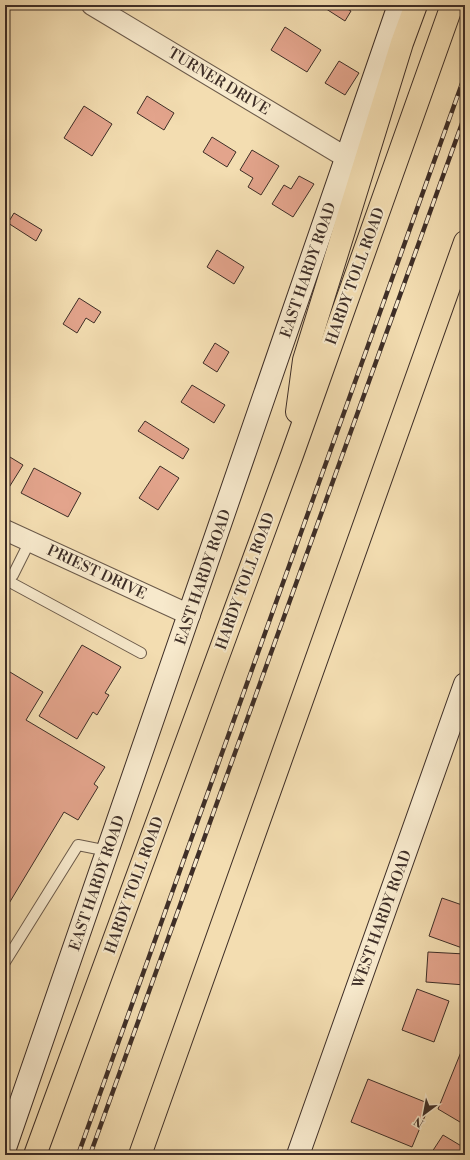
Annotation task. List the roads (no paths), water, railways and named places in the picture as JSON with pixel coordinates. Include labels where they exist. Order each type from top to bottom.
[{"type":"highway","points":[[292,455],[304,360],[402,44],[416,5]]},
{"type":"highway","name":"HARDY TOLL ROAD","points":[[34,1155],[292,455],[452,5]]},
{"type":"highway","points":[[140,1155],[465,242]]},
{"type":"main road","name":"EAST HARDY ROAD","points":[[6,1142],[190,615],[400,5]]},
{"type":"main road","name":"WEST HARDY ROAD","points":[[298,1155],[465,684]]},
{"type":"street","name":"TURNER DRIVE","points":[[103,8],[347,158]]},
{"type":"street","name":"PRIEST DRIVE","points":[[5,530],[190,615]]},
{"type":"lane","points":[[30,542],[13,575],[6,583],[141,654]]},
{"type":"lane","points":[[5,962],[78,845],[108,851]]},
{"type":"railway","points":[[78,1155],[465,75]]},
{"type":"railway","points":[[90,1155],[465,115]]}]
